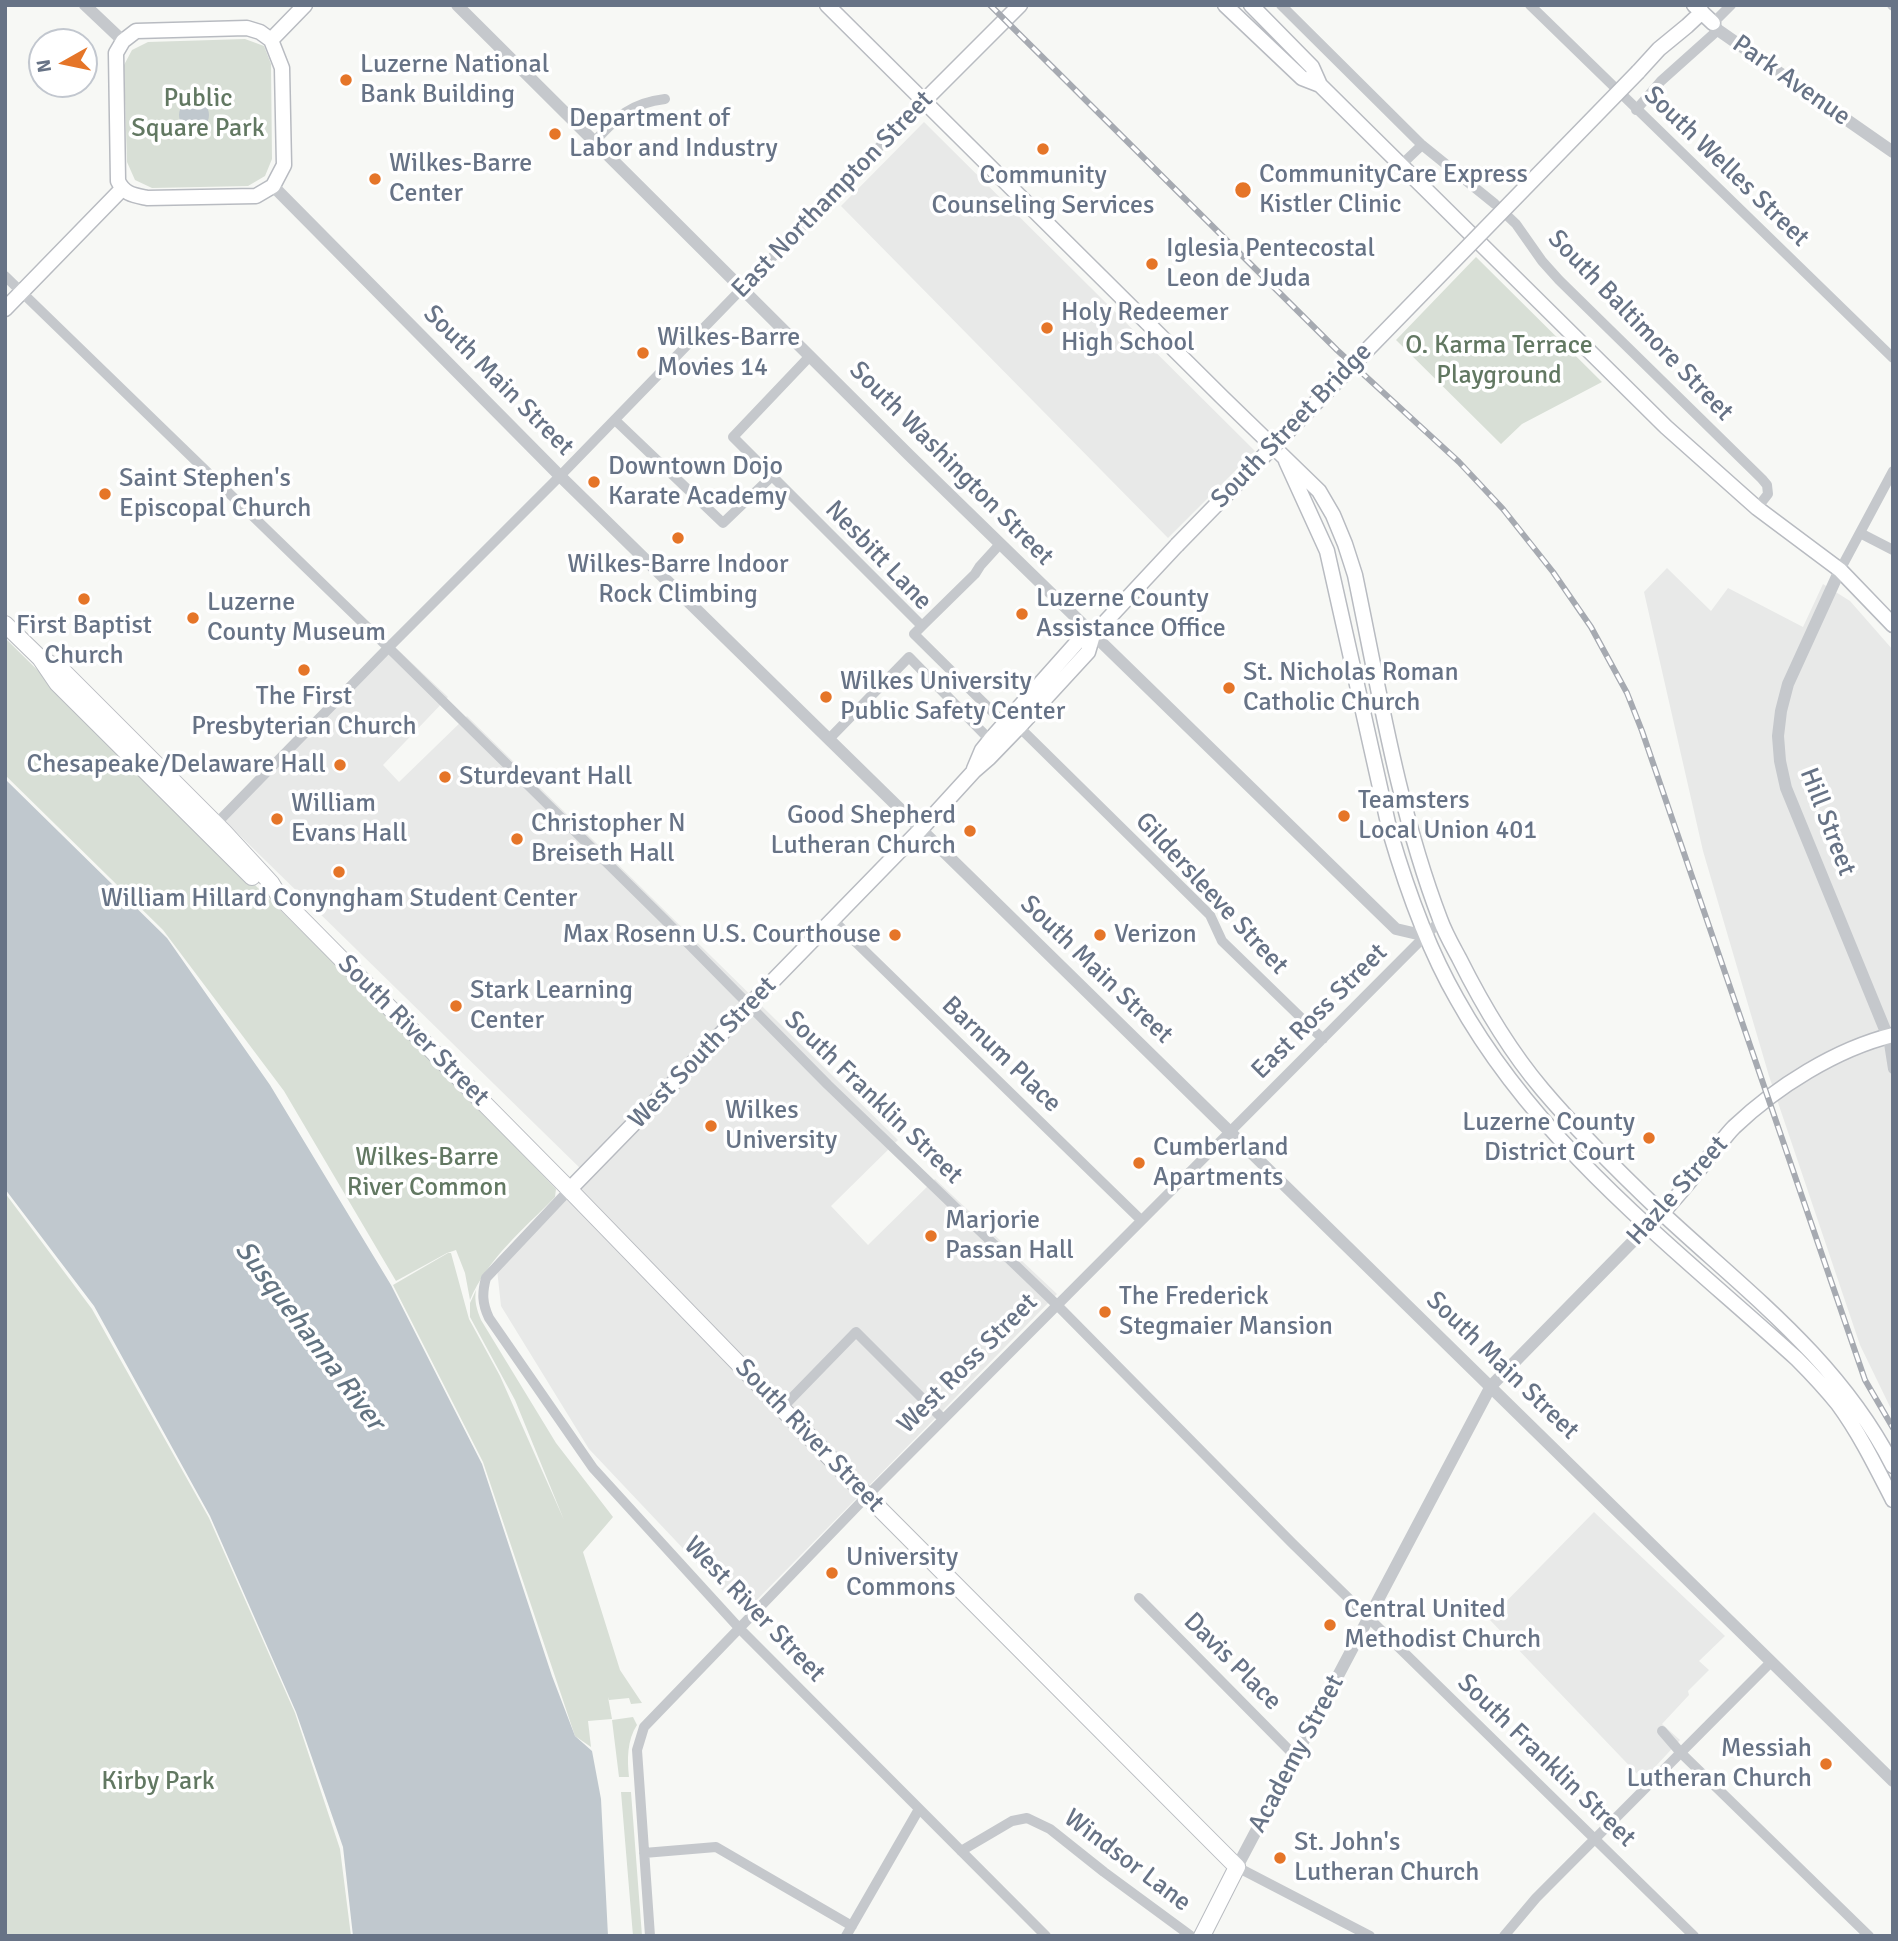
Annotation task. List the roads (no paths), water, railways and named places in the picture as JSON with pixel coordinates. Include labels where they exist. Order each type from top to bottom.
[{"type":"main road","points":[[271,40],[304,5]]},
{"type":"main road","points":[[827,5],[1319,491],[1333,515],[1355,575],[1404,809],[1440,921],[1495,1025],[1541,1088],[1598,1150],[1662,1213],[1774,1313],[1824,1364],[1856,1405],[1893,1466]]},
{"type":"main road","name":"East Northampton Street","points":[[924,101],[1020,5]]},
{"type":"main road","points":[[1225,5],[1302,78],[1320,85]]},
{"type":"main road","points":[[1251,5],[1312,67],[1320,85],[1666,427],[1757,508],[1840,570],[1893,625]]},
{"type":"main road","name":"Park Avenue","points":[[1698,9],[1715,27]]},
{"type":"main road","name":"South Street Bridge","points":[[1012,725],[1080,639],[1093,635],[1177,545],[1659,49],[1687,26],[1698,9]]},
{"type":"main road","points":[[247,28],[260,32],[271,40],[282,68],[284,165],[273,186],[256,196],[147,198],[131,195],[122,189],[118,177],[116,53],[123,41],[136,31],[247,28]]},
{"type":"main road","points":[[5,309],[122,189]]},
{"type":"main road","points":[[1285,460],[1326,551],[1390,832],[1403,877],[1426,936],[1457,999],[1491,1054],[1546,1123],[1616,1196],[1818,1381],[1838,1405],[1868,1451],[1893,1500]]},
{"type":"main road","name":"South River Street","points":[[5,624],[40,658],[63,671],[212,829],[271,883],[279,896],[867,1496],[1237,1867]]},
{"type":"main road","points":[[974,771],[982,750],[990,740],[1012,725]]},
{"type":"main road","points":[[974,771],[989,758],[1012,725]]},
{"type":"main road","name":"West South Street","points":[[569,1190],[921,829],[974,771]]},
{"type":"main road","name":"Hazle Street","points":[[1648,1226],[1733,1128],[1768,1099],[1822,1064],[1890,1036]]},
{"type":"main road","name":"Academy Street","points":[[1202,1936],[1237,1867]]},
{"type":"street","points":[[85,5],[123,41]]},
{"type":"street","name":"South Washington Street","points":[[457,5],[1000,544],[1396,929],[1426,936]]},
{"type":"street","name":"South Baltimore Street","points":[[1281,5],[1422,145],[1516,224],[1559,280],[1762,478],[1767,485],[1768,494],[1757,508]]},
{"type":"street","name":"South Welles Street","points":[[1530,5],[1893,358]]},
{"type":"street","points":[[1636,110],[1715,27],[1731,5]]},
{"type":"street","name":"Park Avenue","points":[[1715,27],[1893,152]]},
{"type":"street","points":[[595,141],[632,107],[665,99]]},
{"type":"street","name":"East Northampton Street","points":[[212,829],[615,420],[924,101]]},
{"type":"street","points":[[1401,166],[1422,145]]},
{"type":"street","name":"South Main Street","points":[[273,186],[560,476],[1893,1781]]},
{"type":"street","name":"South Franklin Street","points":[[5,276],[388,648],[828,1084],[1057,1305],[1253,1505],[1694,1936]]},
{"type":"street","name":"Nesbitt Lane","points":[[810,356],[733,437],[922,626],[914,634],[1012,725]]},
{"type":"street","points":[[615,420],[723,523],[771,477]]},
{"type":"street","name":"Hill Street","points":[[1890,1036],[1786,788],[1778,736],[1788,684],[1840,570],[1893,471]]},
{"type":"street","points":[[1860,533],[1893,550]]},
{"type":"street","points":[[922,626],[975,574],[1000,544]]},
{"type":"street","points":[[829,739],[909,657],[990,740]]},
{"type":"street","name":"Gildersleeve Street","points":[[1012,725],[1210,915],[1222,941],[1322,1040]]},
{"type":"street","name":"Barnum Place","points":[[833,920],[1141,1220]]},
{"type":"street","name":"East Ross Street","points":[[1229,1132],[1440,921]]},
{"type":"street","points":[[1890,1036],[1893,1069]]},
{"type":"street","name":"West Ross Street","points":[[650,1936],[637,1750],[644,1727],[867,1496],[1229,1132]]},
{"type":"street","name":"West South Street","points":[[486,1278],[569,1190]]},
{"type":"street","name":"Hazle Street","points":[[1491,1386],[1648,1226]]},
{"type":"street","name":"West River Street","points":[[486,1278],[482,1293],[489,1318],[593,1468],[740,1629],[1046,1936]]},
{"type":"street","points":[[782,1408],[856,1332],[943,1419]]},
{"type":"street","name":"Academy Street","points":[[1237,1867],[1491,1386]]},
{"type":"street","name":"Davis Place","points":[[1139,1598],[1295,1755]]},
{"type":"street","points":[[1504,1936],[1536,1898],[1771,1662]]},
{"type":"street","points":[[1662,1731],[1681,1753],[1869,1936]]},
{"type":"street","points":[[846,1936],[919,1809]]},
{"type":"street","name":"Windsor Lane","points":[[961,1851],[1012,1821],[1027,1818],[1050,1829],[1191,1936]]},
{"type":"street","points":[[644,1853],[716,1847],[852,1926]]},
{"type":"street","name":"South River Street","points":[[1237,1867],[1370,1936]]},
{"type":"water","points":[[194,100],[205,104],[209,115],[205,126],[194,130],[183,126],[179,115],[183,104]]},
{"type":"water","name":"Susquehanna River","points":[[5,779],[167,938],[270,1085],[391,1285],[482,1464],[552,1676],[575,1736],[592,1751],[601,1799],[608,1936],[353,1936],[343,1847],[296,1712],[210,1516],[94,1306],[5,1189]]},
{"type":"railway","points":[[990,5],[1337,350],[1459,462],[1503,509],[1553,572],[1591,627],[1627,693],[1642,731],[1865,1380],[1893,1428]]},
{"type":"place","name":"Luzerne National Bank Building","points":[[346,80]]},
{"type":"place","name":"Department of Labor and Industry","points":[[555,134]]},
{"type":"place","name":"Community Counseling Services","points":[[1043,149]]},
{"type":"place","name":"Wilkes-Barre Center","points":[[375,179]]},
{"type":"place","name":"CommunityCare Express Kistler Clinic","points":[[1243,190]]},
{"type":"place","name":"Iglesia Pentecostal Leon de Juda","points":[[1152,264]]},
{"type":"place","name":"Holy Redeemer High School","points":[[1047,328]]},
{"type":"place","name":"Wilkes-Barre Movies 14","points":[[643,353]]},
{"type":"place","name":"Downtown Dojo Karate Academy","points":[[594,482]]},
{"type":"place","name":"Saint Stephen's Episcopal Church","points":[[105,494]]},
{"type":"place","name":"Wilkes-Barre Indoor Rock Climbing","points":[[678,538]]},
{"type":"place","name":"First Baptist Church","points":[[84,599]]},
{"type":"place","name":"Luzerne County Assistance Office","points":[[1022,614]]},
{"type":"place","name":"Luzerne County Museum","points":[[193,618]]},
{"type":"place","name":"The First Presbyterian Church","points":[[304,670]]},
{"type":"place","name":"St. Nicholas Roman Catholic Church","points":[[1229,688]]},
{"type":"place","name":"Wilkes University Public Safety Center","points":[[826,697]]},
{"type":"place","name":"Chesapeake/Delaware Hall","points":[[340,765]]},
{"type":"place","name":"Sturdevant Hall","points":[[445,777]]},
{"type":"place","name":"Teamsters Local Union 401","points":[[1344,816]]},
{"type":"place","name":"William Evans Hall","points":[[277,819]]},
{"type":"place","name":"Good Shepherd Lutheran Church","points":[[970,831]]},
{"type":"place","name":"Christopher N Breiseth Hall","points":[[517,839]]},
{"type":"place","name":"William Hillard Conyngham Student Center","points":[[339,872]]},
{"type":"place","name":"Max Rosenn U.S. Courthouse","points":[[895,935]]},
{"type":"place","name":"Verizon","points":[[1100,935]]},
{"type":"place","name":"Stark Learning Center","points":[[456,1006]]},
{"type":"place","name":"Wilkes University","points":[[711,1126]]},
{"type":"place","name":"Luzerne County District Court","points":[[1649,1138]]},
{"type":"place","name":"Cumberland Apartments","points":[[1139,1163]]},
{"type":"place","name":"Marjorie Passan Hall","points":[[931,1236]]},
{"type":"place","name":"The Frederick Stegmaier Mansion","points":[[1105,1312]]},
{"type":"place","name":"University Commons","points":[[832,1573]]},
{"type":"place","name":"Central United Methodist Church","points":[[1330,1625]]},
{"type":"place","name":"Messiah Lutheran Church","points":[[1826,1764]]},
{"type":"place","name":"St. John's Lutheran Church","points":[[1280,1858]]},
{"type":"park label","name":"Public Square Park","points":[[198,114]]},
{"type":"park label","name":"O. Karma Terrace Playground","points":[[1499,361]]},
{"type":"park label","name":"Wilkes-Barre River Common","points":[[427,1173]]},
{"type":"park label","name":"Kirby Park","points":[[158,1782]]}]
